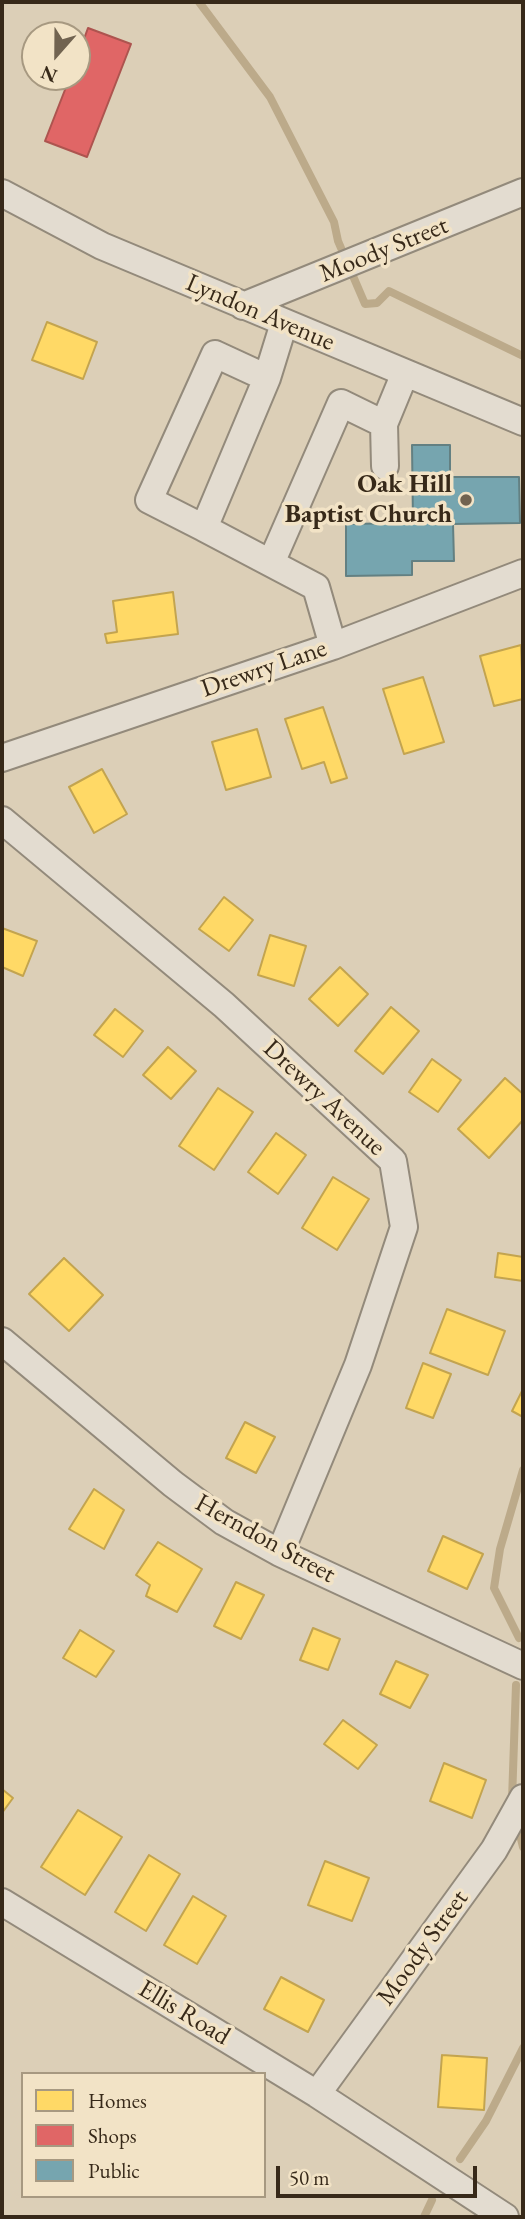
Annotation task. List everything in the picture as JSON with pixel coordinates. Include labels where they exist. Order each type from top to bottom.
[{"type":"street","name":"Moody Street","points":[[243,306],[523,192]]},
{"type":"street","name":"Lyndon Avenue","points":[[2,193],[102,246],[523,422]]},
{"type":"street","points":[[204,528],[267,377],[284,323]]},
{"type":"street","points":[[267,377],[215,354],[149,500],[316,587],[333,646]]},
{"type":"street","points":[[385,466],[384,424],[405,373]]},
{"type":"street","points":[[271,563],[341,403],[384,424]]},
{"type":"street","name":"Drewry Lane","points":[[2,758],[333,646],[523,573]]},
{"type":"street","name":"Drewry Avenue","points":[[2,820],[224,1005],[393,1161],[404,1227],[358,1365],[280,1553]]},
{"type":"street","name":"Herndon Street","points":[[2,1340],[173,1484],[224,1522],[280,1553],[523,1666]]},
{"type":"street","name":"Moody Street","points":[[317,2094],[494,1850],[523,1798]]},
{"type":"street","name":"Ellis Road","points":[[2,1902],[317,2094],[505,2217]]},
{"type":"building: Homes","points":[[47,322],[97,342],[83,379],[32,360]]},
{"type":"building: Homes","points":[[173,592],[178,634],[107,643],[105,634],[117,632],[113,601]]},
{"type":"building: Homes","points":[[521,645],[523,699],[494,706],[480,656]]},
{"type":"building: Homes","points":[[423,677],[444,742],[404,754],[383,689]]},
{"type":"building: Homes","points":[[323,707],[347,778],[331,783],[324,762],[302,769],[285,719]]},
{"type":"building: Homes","points":[[257,729],[271,777],[226,790],[212,742]]},
{"type":"building: Homes","points":[[102,769],[127,814],[94,833],[69,787]]},
{"type":"building: Homes","points":[[224,897],[253,920],[229,951],[199,929]]},
{"type":"building: Homes","points":[[2,928],[37,941],[23,976],[2,967]]},
{"type":"building: Homes","points":[[270,935],[306,946],[294,986],[258,975]]},
{"type":"building: Homes","points":[[340,967],[368,994],[338,1026],[309,999]]},
{"type":"building: Homes","points":[[391,1007],[419,1031],[383,1074],[355,1051]]},
{"type":"building: Homes","points":[[115,1009],[143,1031],[123,1057],[94,1035]]},
{"type":"building: Homes","points":[[168,1047],[196,1071],[171,1099],[143,1075]]},
{"type":"building: Homes","points":[[432,1059],[461,1080],[438,1112],[409,1092]]},
{"type":"building: Homes","points":[[505,1078],[523,1094],[523,1120],[489,1158],[458,1129]]},
{"type":"building: Homes","points":[[218,1088],[253,1112],[214,1170],[179,1146]]},
{"type":"building: Homes","points":[[276,1133],[306,1155],[278,1194],[248,1172]]},
{"type":"building: Homes","points":[[333,1177],[369,1199],[337,1250],[302,1228]]},
{"type":"building: Homes","points":[[498,1253],[523,1257],[523,1281],[495,1277]]},
{"type":"building: Homes","points":[[64,1258],[103,1295],[69,1331],[29,1294]]},
{"type":"building: Homes","points":[[447,1309],[505,1331],[488,1375],[430,1353]]},
{"type":"building: Homes","points":[[423,1363],[451,1374],[433,1418],[406,1408]]},
{"type":"building: Homes","points":[[523,1389],[523,1417],[512,1411]]},
{"type":"building: Homes","points":[[245,1422],[275,1437],[256,1473],[226,1458]]},
{"type":"building: Homes","points":[[94,1489],[124,1510],[104,1549],[69,1529]]},
{"type":"building: Homes","points":[[443,1536],[483,1554],[467,1589],[428,1571]]},
{"type":"building: Homes","points":[[158,1542],[202,1569],[177,1612],[146,1596],[150,1585],[136,1575]]},
{"type":"building: Homes","points":[[236,1582],[264,1595],[241,1639],[214,1626]]},
{"type":"building: Homes","points":[[313,1628],[340,1639],[328,1670],[300,1660]]},
{"type":"building: Homes","points":[[80,1630],[114,1651],[96,1677],[63,1658]]},
{"type":"building: Homes","points":[[396,1661],[428,1675],[410,1708],[380,1694]]},
{"type":"building: Homes","points":[[343,1720],[377,1745],[358,1769],[324,1744]]},
{"type":"building: Homes","points":[[444,1763],[486,1780],[472,1818],[430,1801]]},
{"type":"building: Homes","points":[[2,1789],[13,1798],[2,1813]]},
{"type":"building: Homes","points":[[78,1810],[122,1837],[85,1895],[41,1867]]},
{"type":"building: Homes","points":[[149,1855],[180,1874],[146,1931],[115,1912]]},
{"type":"building: Homes","points":[[325,1861],[369,1878],[352,1921],[308,1905]]},
{"type":"building: Homes","points":[[193,1896],[226,1916],[197,1964],[164,1945]]},
{"type":"building: Homes","points":[[281,1977],[324,2000],[308,2032],[264,2009]]},
{"type":"building: Homes","points":[[442,2055],[487,2058],[484,2110],[438,2107]]},
{"type":"building: Shops","points":[[91,29],[131,44],[87,157],[45,141],[65,91],[91,91]]},
{"type":"building: Public","name":"Oak Hill Baptist Church","points":[[412,445],[450,445],[450,477],[519,477],[520,523],[453,524],[454,561],[412,561],[412,575],[346,576],[346,524],[413,523]]},
{"type":"waterway","points":[[199,2],[270,97],[334,222],[338,241],[365,304],[377,303],[389,291],[523,356]]},
{"type":"waterway","points":[[519,1638],[494,1588],[500,1549],[523,1470]]},
{"type":"waterway","points":[[512,1800],[516,1685]]},
{"type":"waterway","points":[[517,1823],[523,1847]]},
{"type":"waterway","points":[[460,2159],[486,2121],[523,2048]]},
{"type":"waterway","points":[[424,2217],[432,2200]]},
{"type":"place","name":"Oak Hill Baptist Church","points":[[466,500]]}]
